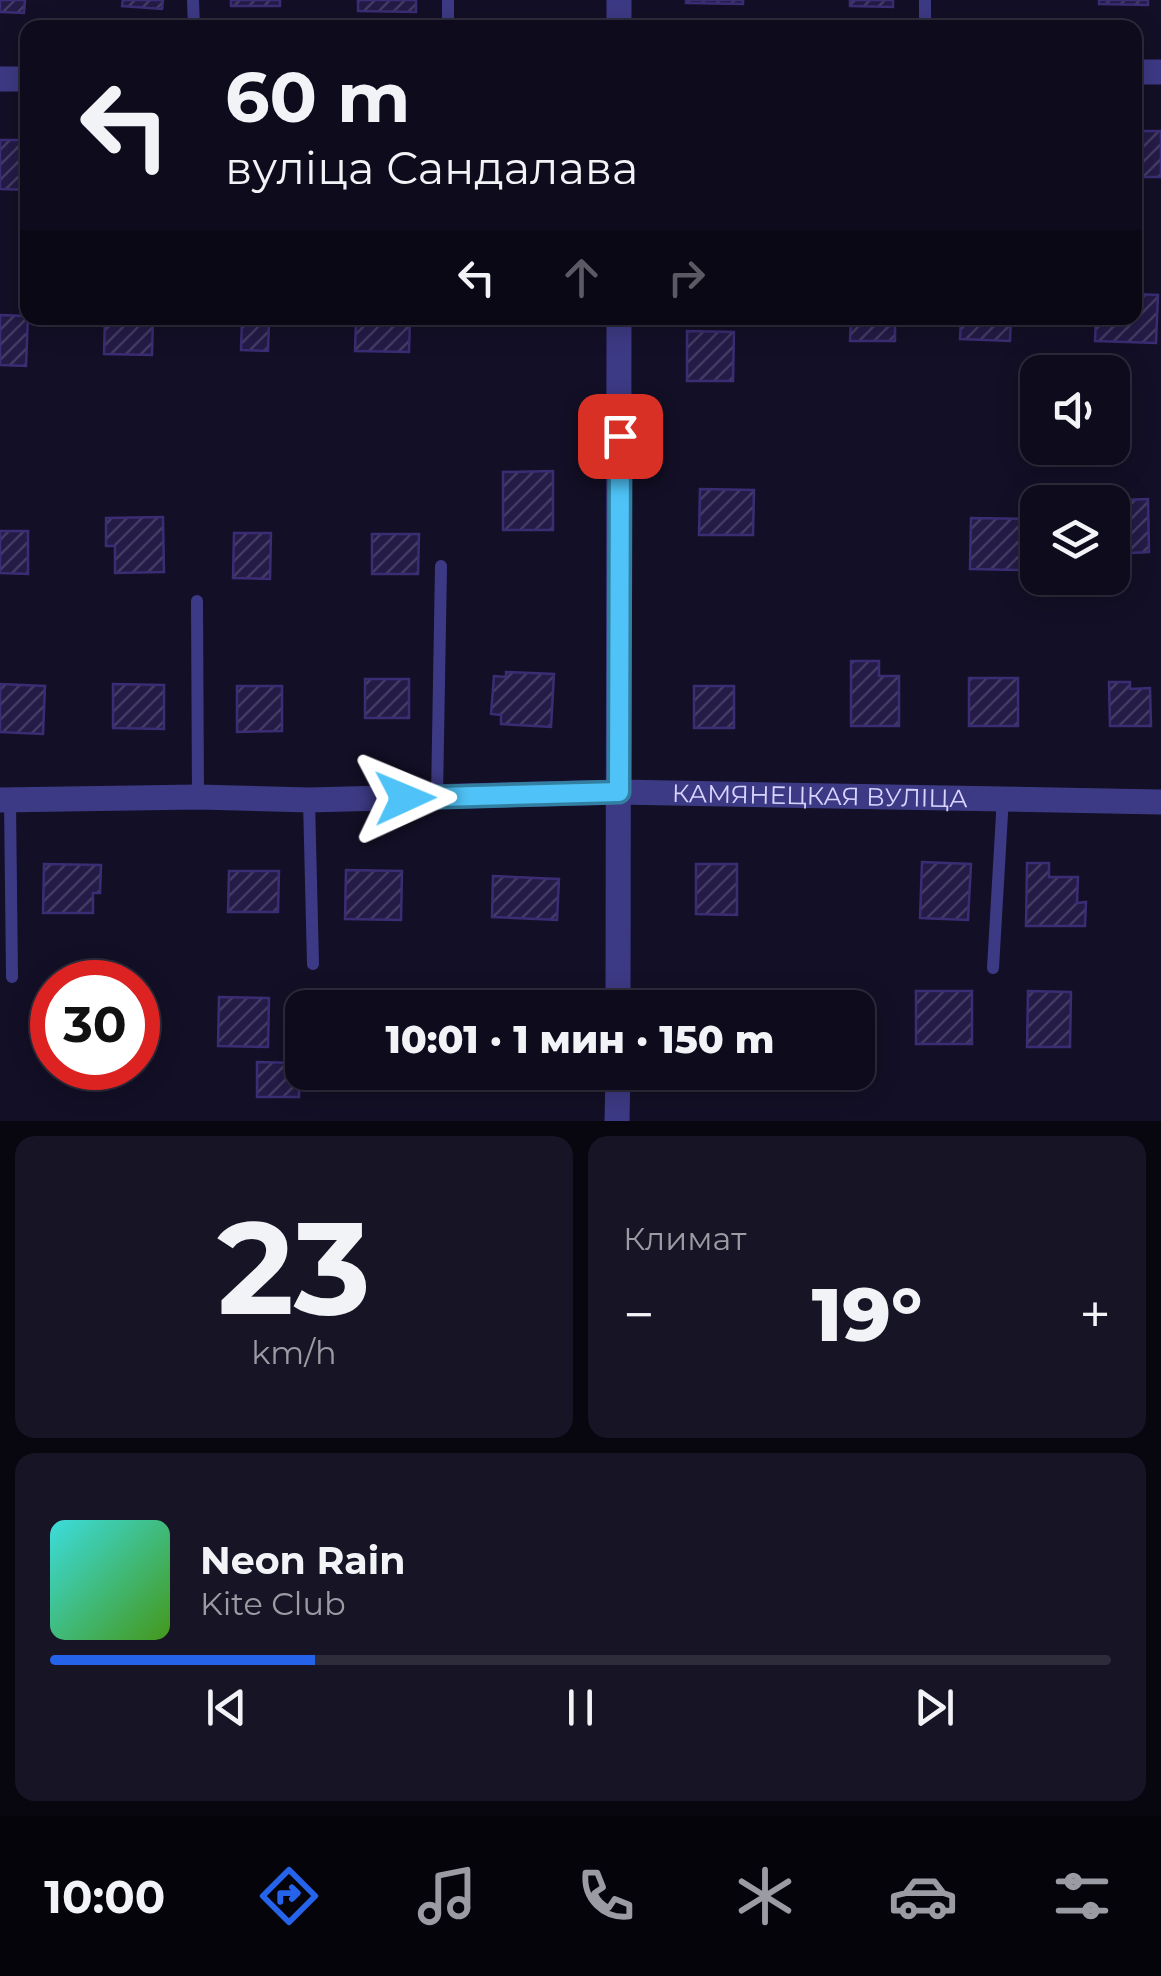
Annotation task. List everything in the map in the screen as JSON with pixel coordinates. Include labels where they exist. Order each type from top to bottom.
[{"type":"street","points":[[618,990],[620,325]]},
{"type":"street","name":"КАМЯНЕЦКАЯ ВУЛІЦА","points":[[5,801],[309,800],[619,792],[1161,802]]},
{"type":"street","points":[[617,1121],[618,1090]]},
{"type":"lane","points":[[437,797],[441,566]]},
{"type":"lane","points":[[196,600],[198,798]]},
{"type":"lane","points":[[992,968],[1003,797]]},
{"type":"lane","points":[[309,800],[313,964]]},
{"type":"lane","points":[[5,801],[12,977]]},
{"type":"building","points":[[0,0],[25,0],[24,13],[0,12]]},
{"type":"building","points":[[123,0],[163,0],[162,9],[122,6]]},
{"type":"building","points":[[231,0],[280,0],[280,6],[231,6]]},
{"type":"building","points":[[358,0],[416,0],[416,12],[358,11]]},
{"type":"building","points":[[743,0],[743,4],[686,3]]},
{"type":"building","points":[[850,0],[893,0],[893,7],[850,6]]},
{"type":"building","points":[[1099,0],[1148,0],[1148,5],[1099,4]]},
{"type":"building","points":[[1142,131],[1161,131],[1161,177],[1142,177]]},
{"type":"building","points":[[0,140],[20,140],[20,190],[0,189]]},
{"type":"building","points":[[1142,294],[1158,295],[1156,343],[1095,341],[1096,325],[1142,325]]},
{"type":"building","points":[[0,315],[20,316],[20,325],[28,325],[26,366],[0,365]]},
{"type":"building","points":[[105,325],[153,325],[152,355],[104,354]]},
{"type":"building","points":[[242,325],[269,325],[268,351],[241,350]]},
{"type":"building","points":[[356,325],[410,325],[409,352],[355,351]]},
{"type":"building","points":[[851,325],[895,325],[895,341],[850,341]]},
{"type":"building","points":[[961,325],[1011,325],[1010,341],[960,339]]},
{"type":"building","points":[[687,331],[734,332],[733,381],[687,381]]},
{"type":"building","points":[[553,471],[553,530],[503,530],[503,472]]},
{"type":"building","points":[[700,489],[754,490],[753,535],[699,535]]},
{"type":"building","points":[[1148,499],[1149,552],[1130,553],[1130,500]]},
{"type":"building","points":[[163,517],[164,572],[115,573],[115,546],[106,546],[106,518]]},
{"type":"building","points":[[971,518],[1020,519],[1020,570],[970,569]]},
{"type":"building","points":[[0,531],[28,531],[28,574],[0,573]]},
{"type":"building","points":[[234,533],[271,533],[270,579],[233,578]]},
{"type":"building","points":[[372,534],[419,534],[418,574],[372,574]]},
{"type":"building","points":[[851,661],[879,661],[879,676],[899,676],[899,726],[851,726]]},
{"type":"building","points":[[506,672],[554,674],[551,727],[501,724],[501,715],[491,714],[494,676],[506,677]]},
{"type":"building","points":[[969,678],[1018,678],[1018,726],[969,726]]},
{"type":"building","points":[[365,679],[409,679],[409,718],[365,718]]},
{"type":"building","points":[[1109,682],[1130,682],[1130,689],[1150,688],[1151,726],[1110,726]]},
{"type":"building","points":[[0,684],[45,686],[43,734],[0,732]]},
{"type":"building","points":[[113,684],[164,685],[164,729],[113,728]]},
{"type":"building","points":[[237,686],[282,686],[282,731],[237,732]]},
{"type":"building","points":[[694,686],[734,686],[734,728],[694,728]]},
{"type":"building","points":[[922,862],[971,864],[968,920],[920,918]]},
{"type":"building","points":[[1027,863],[1049,863],[1049,877],[1078,877],[1077,903],[1086,902],[1085,926],[1026,926]]},
{"type":"building","points":[[44,864],[101,865],[100,893],[93,893],[93,913],[43,913]]},
{"type":"building","points":[[696,864],[737,864],[737,915],[696,914]]},
{"type":"building","points":[[346,870],[402,871],[401,920],[345,919]]},
{"type":"building","points":[[229,871],[279,871],[278,912],[228,912]]},
{"type":"building","points":[[493,876],[559,879],[557,920],[492,917]]},
{"type":"building","points":[[916,991],[972,991],[972,1044],[916,1044]]},
{"type":"building","points":[[1028,991],[1071,992],[1070,1047],[1027,1047]]},
{"type":"building","points":[[219,997],[269,998],[268,1047],[218,1046]]},
{"type":"building","points":[[257,1062],[285,1063],[285,1090],[299,1090],[299,1097],[257,1097]]},
{"type":"route","points":[[405,798],[619,792],[620,436]]}]
